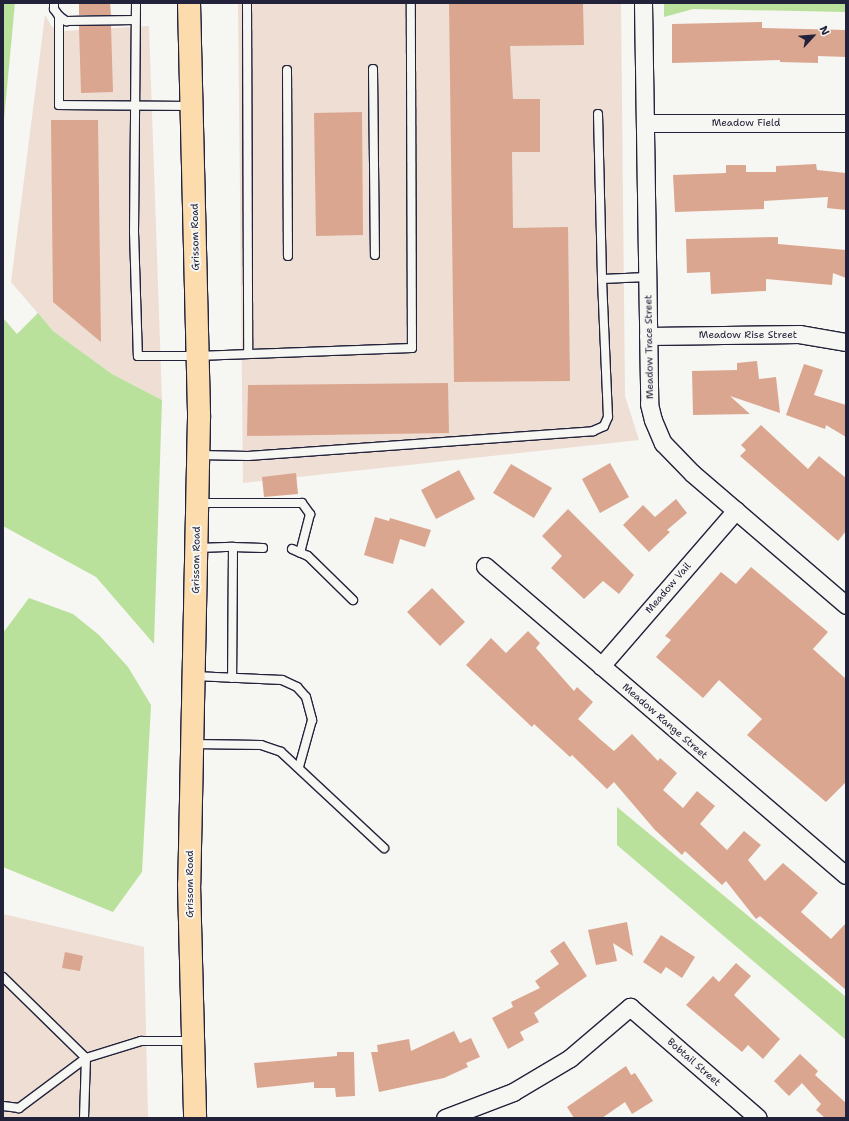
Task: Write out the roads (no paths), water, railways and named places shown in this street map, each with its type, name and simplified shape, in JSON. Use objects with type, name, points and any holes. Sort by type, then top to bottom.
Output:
[{"type":"main road","name":"Grissom Road","points":[[189,3],[193,106],[198,455],[189,884],[195,1118]]},
{"type":"street","name":"Meadow Trace Street","points":[[643,3],[648,336],[650,404],[652,420],[663,443],[736,510],[846,605]]},
{"type":"street","name":"Meadow Field","points":[[645,123],[846,123]]},
{"type":"street","name":"Meadow Rise Street","points":[[648,336],[799,334],[846,342]]},
{"type":"street","name":"Meadow Vail","points":[[601,666],[736,510]]},
{"type":"street","name":"Meadow Range Street","points":[[485,566],[846,875]]},
{"type":"street","name":"Bobtail Street","points":[[445,1118],[513,1092],[570,1058],[630,1007],[758,1118]]},
{"type":"lane","points":[[54,3],[54,9],[58,16],[66,21],[135,20]]},
{"type":"lane","points":[[136,3],[134,105],[138,356],[197,356],[248,352],[412,348],[412,3]]},
{"type":"lane","points":[[247,3],[248,352]]},
{"type":"lane","points":[[58,16],[58,105],[193,106]]},
{"type":"lane","points":[[373,69],[375,255]]},
{"type":"lane","points":[[287,70],[288,256]]},
{"type":"lane","points":[[198,455],[248,456],[593,431],[604,426],[608,417],[602,279],[598,114]]},
{"type":"lane","points":[[602,279],[647,277]]},
{"type":"lane","points":[[198,503],[302,503],[310,514],[300,553]]},
{"type":"lane","points":[[232,678],[233,547]]},
{"type":"lane","points":[[196,548],[263,548]]},
{"type":"lane","points":[[292,549],[308,556],[353,600]]},
{"type":"lane","points":[[193,676],[282,680],[297,687],[306,697],[312,728],[299,767]]},
{"type":"lane","points":[[192,744],[261,745],[280,752],[299,767],[384,848]]},
{"type":"lane","points":[[3,978],[86,1058],[84,1118]]},
{"type":"lane","points":[[3,1106],[19,1108],[86,1058],[141,1040],[193,1041]]}]
